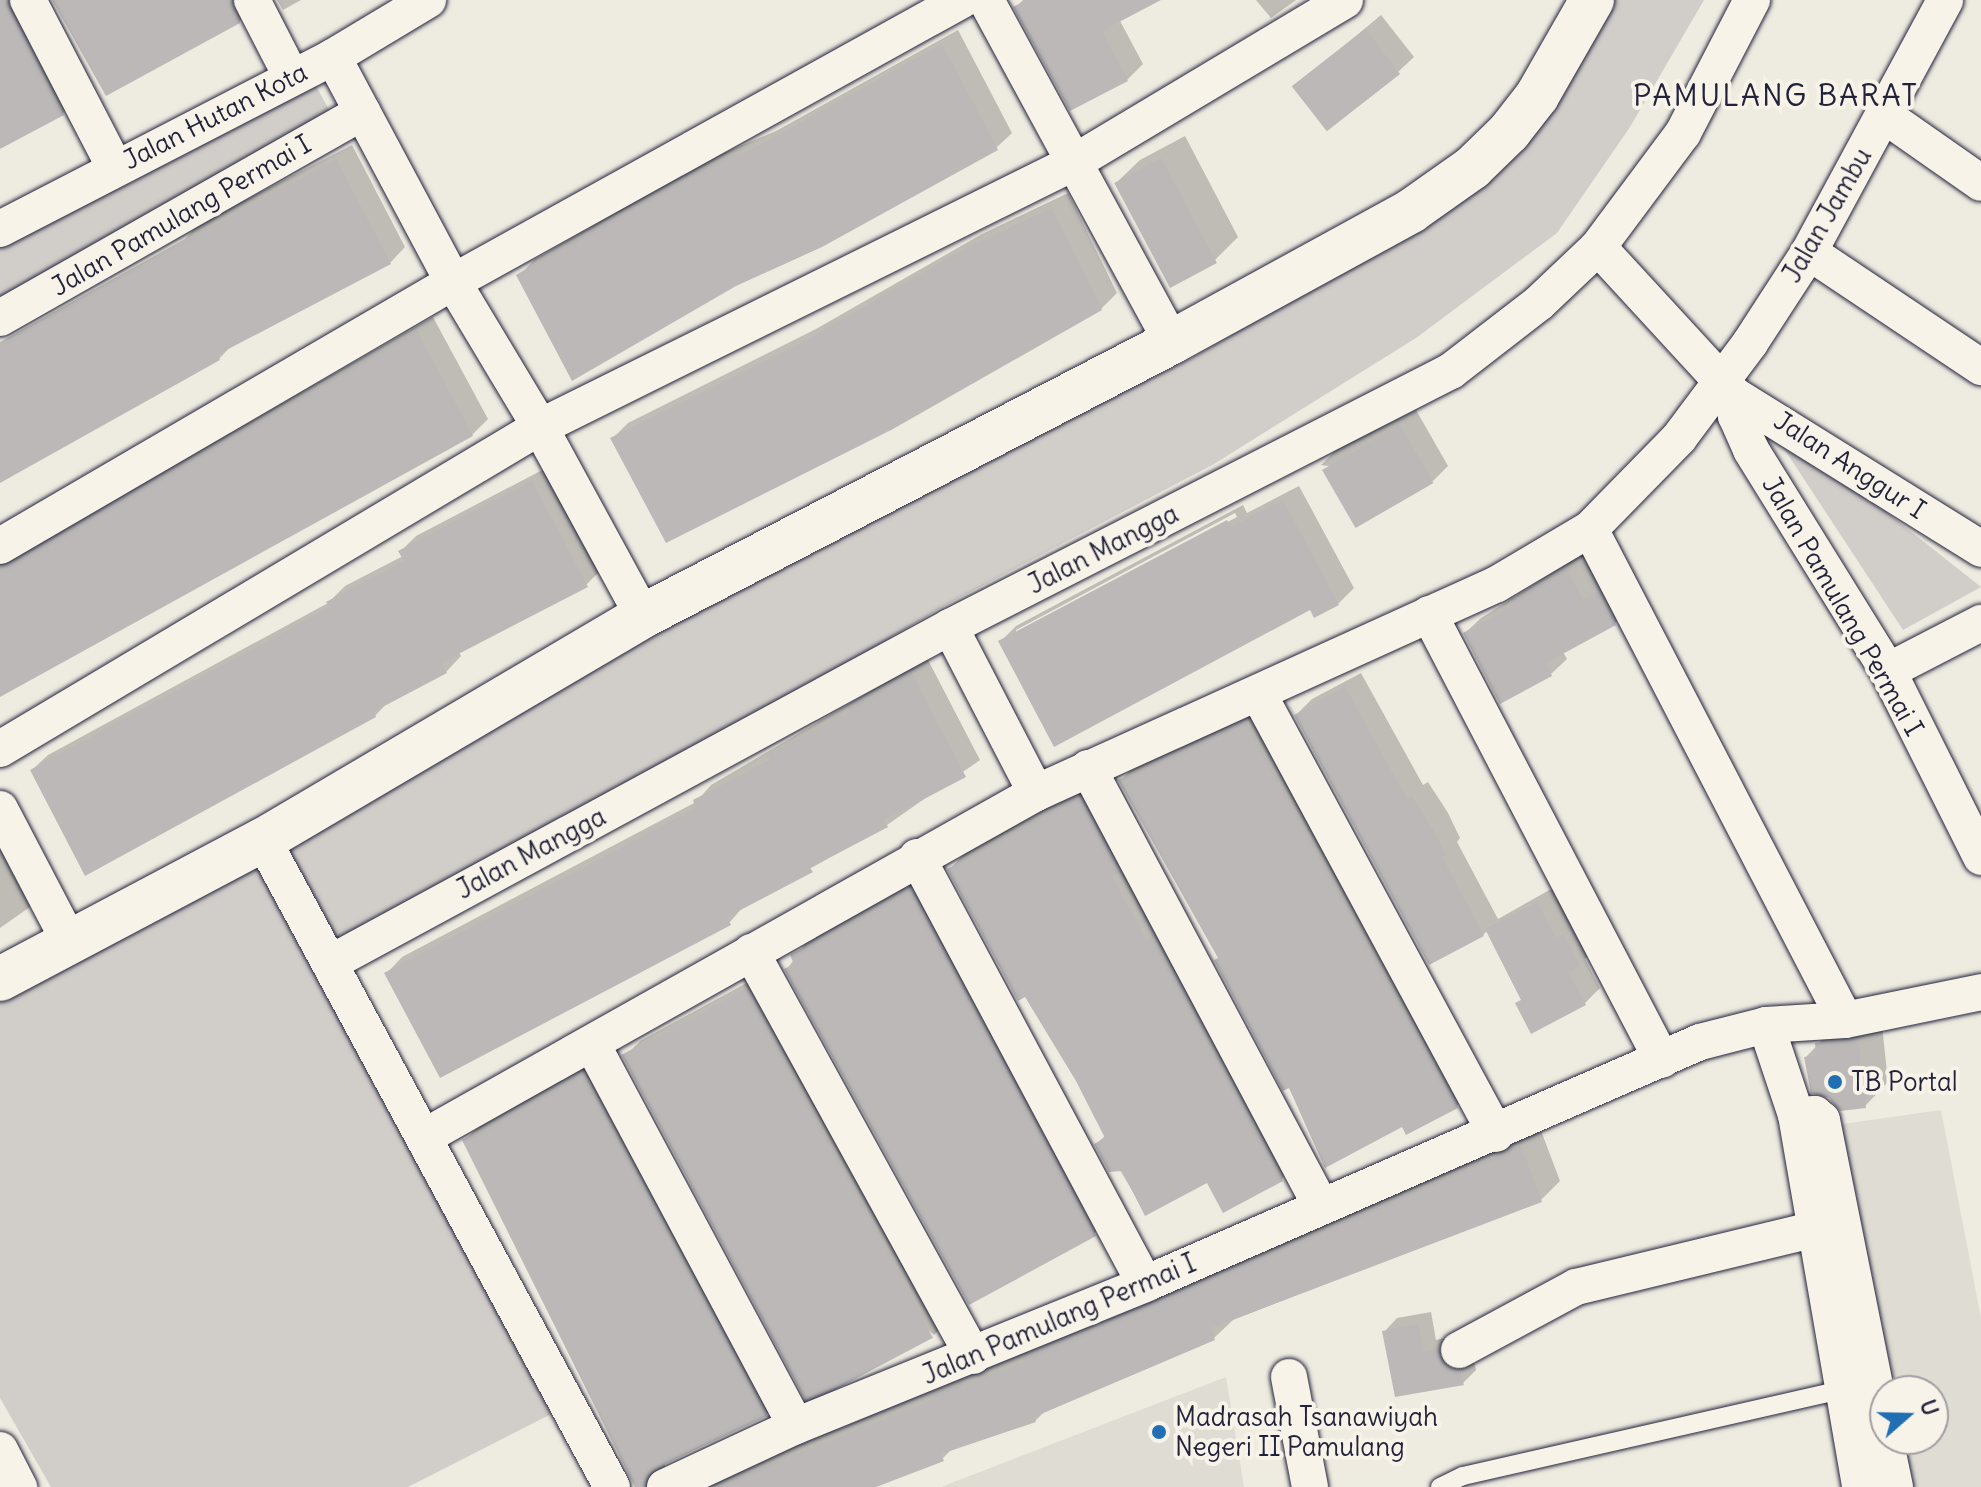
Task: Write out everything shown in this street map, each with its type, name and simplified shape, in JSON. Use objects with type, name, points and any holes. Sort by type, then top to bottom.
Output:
[{"type":"street","points":[[28,0],[114,166]]},
{"type":"street","points":[[252,0],[291,76]]},
{"type":"street","name":"Jalan Hutan Kota","points":[[0,229],[114,166],[333,57],[428,0]]},
{"type":"street","points":[[0,546],[453,282],[962,0]]},
{"type":"street","points":[[986,0],[1172,342]]},
{"type":"street","points":[[0,749],[540,427],[1073,163],[1345,0]]},
{"type":"street","points":[[0,979],[263,840],[643,616],[1172,342],[1411,211],[1472,168],[1537,96],[1592,0]]},
{"type":"street","name":"Jalan Mangga","points":[[332,962],[950,627],[1451,371],[1539,303],[1598,247],[1683,133],[1752,0]]},
{"type":"street","name":"Jalan Jambu","points":[[424,1137],[917,857],[1036,793],[1429,614],[1546,558],[1590,529],[1727,388],[1809,252],[1945,0]]},
{"type":"street","points":[[333,57],[453,282],[540,427],[643,616]]},
{"type":"street","name":"Jalan Pamulang Permai I","points":[[0,318],[363,112]]},
{"type":"street","points":[[1884,115],[1981,183]]},
{"type":"street","points":[[1598,247],[1727,388]]},
{"type":"street","points":[[1809,252],[1981,367]]},
{"type":"street","name":"Jalan Pamulang Permai I","points":[[1727,388],[1751,450],[1888,671],[1981,857]]},
{"type":"street","name":"Jalan Anggur I","points":[[1727,388],[1981,549]]},
{"type":"street","points":[[1590,529],[1845,1020]]},
{"type":"street","points":[[1429,614],[1662,1060]]},
{"type":"street","points":[[1888,671],[1981,623]]},
{"type":"street","points":[[950,627],[1036,793]]},
{"type":"street","points":[[1258,693],[1496,1134]]},
{"type":"street","points":[[1088,768],[1321,1207]]},
{"type":"street","points":[[0,809],[70,943]]},
{"type":"street","points":[[263,840],[332,962],[612,1487]]},
{"type":"street","points":[[917,857],[1145,1284]]},
{"type":"street","points":[[751,952],[973,1356]]},
{"type":"street","name":"Jalan Pamulang Permai I","points":[[665,1487],[796,1426],[1145,1284],[1730,1032],[1766,1025],[1845,1020],[1981,992]]},
{"type":"street","points":[[1766,1025],[1796,1115],[1860,1487]]},
{"type":"street","points":[[592,1044],[796,1426]]},
{"type":"street","points":[[1796,1115],[1815,1114],[1822,1120],[1873,1375]]},
{"type":"street","points":[[1459,1350],[1538,1305],[1597,1280],[1815,1229]]},
{"type":"street","points":[[1289,1377],[1310,1487]]},
{"type":"street","points":[[0,1450],[19,1487]]},
{"type":"street","points":[[1888,1455],[1895,1487]]},
{"type":"lane","points":[[1440,1487],[1463,1476],[1843,1390]]},
{"type":"shaded area","points":[[1581,0],[1704,0],[1630,127],[1557,233],[1416,338],[1214,464],[942,607],[331,972],[565,1407],[408,1487],[51,1487],[0,1398],[0,994],[642,635],[1192,358],[1388,242],[1508,138]]},
{"type":"shaded area","points":[[300,56],[335,121],[0,310],[0,218]]},
{"type":"shaded area","points":[[1760,412],[1981,587],[1903,630]]},
{"type":"shaded area","points":[[1941,1110],[1981,1318],[1981,1487],[1885,1487],[1879,1455],[1949,1455],[1949,1375],[1869,1375],[1869,1396],[1822,1127]]},
{"type":"shaded area","name":"Madrasah Tsanawiyah Negeri II Pamulang","points":[[1226,1377],[1244,1487],[941,1487]]},
{"type":"building","points":[[0,0],[7,0],[64,115],[0,149]]},
{"type":"building","points":[[52,0],[231,0],[240,23],[106,96]]},
{"type":"building","points":[[1026,0],[1161,0],[1102,31],[1128,81],[1070,111],[1013,7]]},
{"type":"building","points":[[1365,29],[1400,74],[1327,131],[1292,86]]},
{"type":"building","points":[[942,44],[998,150],[822,247],[736,286],[572,381],[516,275],[687,176],[758,146]]},
{"type":"building","points":[[1161,158],[1217,263],[1170,288],[1114,183]]},
{"type":"building","points":[[336,159],[391,264],[217,355],[220,360],[0,483],[0,343]]},
{"type":"building","points":[[1052,208],[1102,310],[893,429],[666,543],[610,438],[798,345],[964,249]]},
{"type":"building","points":[[417,331],[473,436],[0,697],[0,567]]},
{"type":"building","points":[[1400,425],[1434,483],[1356,528],[1322,470]]},
{"type":"building","points":[[532,481],[588,587],[441,663],[447,673],[373,712],[376,717],[85,876],[30,770],[330,607],[326,602],[404,561],[398,551]]},
{"type":"building","points":[[1283,500],[1339,605],[1314,618],[1310,610],[1054,747],[998,641],[1227,520],[1231,527]]},
{"type":"building","points":[[1566,568],[1583,600],[1599,591],[1616,625],[1546,663],[1552,676],[1500,704],[1463,633],[1514,605],[1511,600]]},
{"type":"building","points":[[911,672],[966,777],[884,820],[888,827],[810,868],[813,872],[727,917],[731,925],[440,1078],[384,973],[696,808],[693,800],[770,760],[768,755],[850,712],[847,707]]},
{"type":"building","points":[[1345,687],[1407,799],[1412,797],[1432,828],[1446,855],[1442,857],[1484,936],[1429,965],[1294,715]]},
{"type":"building","points":[[1245,721],[1458,1108],[1406,1135],[1402,1127],[1325,1168],[1289,1088],[1283,1091],[1214,960],[1218,958],[1118,780]]},
{"type":"building","points":[[1074,799],[1081,799],[1120,872],[1112,876],[1146,940],[1151,938],[1177,980],[1283,1181],[1223,1213],[1207,1183],[1145,1216],[1122,1171],[1109,1172],[1094,1144],[1105,1138],[1076,1081],[1025,997],[1018,1001],[947,869]]},
{"type":"building","points":[[910,888],[1096,1236],[969,1305],[784,969],[794,964],[790,955]]},
{"type":"building","points":[[1537,902],[1556,938],[1563,934],[1580,966],[1568,972],[1586,1005],[1531,1034],[1515,1003],[1521,1000],[1485,929]]},
{"type":"building","points":[[747,988],[933,1338],[808,1404],[622,1055]]},
{"type":"building","name":"TB Portal","points":[[1858,1039],[1866,1108],[1840,1111],[1829,1098],[1811,1093],[1804,1057],[1816,1056],[1815,1043]]},
{"type":"building","points":[[583,1073],[767,1416],[656,1468],[644,1487],[635,1487],[462,1140]]},
{"type":"building","points":[[1521,1146],[1542,1202],[1211,1328],[1215,1340],[1034,1417],[1036,1422],[941,1454],[944,1461],[876,1487],[715,1487],[934,1399],[932,1393],[962,1381],[964,1385],[1025,1362],[1022,1357]]},
{"type":"building","points":[[1418,1324],[1424,1352],[1438,1348],[1447,1367],[1460,1371],[1464,1385],[1395,1397],[1382,1331]]},
{"type":"place","name":"TB Portal","points":[[1835,1082]]},
{"type":"place","name":"Madrasah Tsanawiyah Negeri II Pamulang","points":[[1159,1432]]},
{"type":"district","name":"PAMULANG BARAT","points":[[1776,95]]}]
